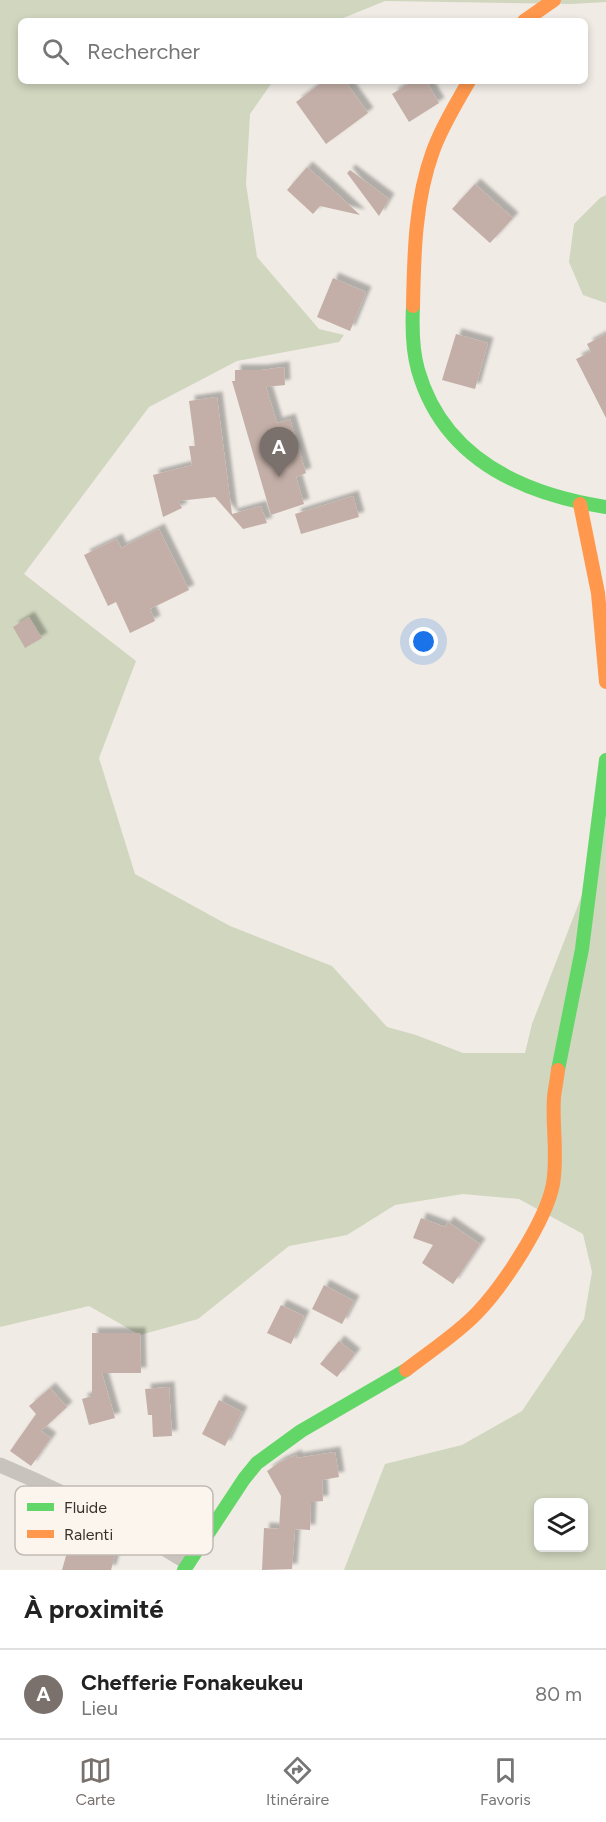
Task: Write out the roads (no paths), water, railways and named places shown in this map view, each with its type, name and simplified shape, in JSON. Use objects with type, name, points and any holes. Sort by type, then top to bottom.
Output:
[{"type":"street","points":[[528,18],[554,0]]},
{"type":"street","points":[[467,84],[450,114],[431,156],[423,185],[414,246],[412,311],[415,352],[420,379],[443,422],[463,445],[491,469],[518,485],[552,498],[606,507]]},
{"type":"street","points":[[580,504],[596,574],[606,682]]},
{"type":"street","points":[[213,1527],[257,1463],[301,1431],[400,1375],[476,1315],[492,1298],[530,1238],[553,1185],[554,1098],[559,1061],[582,949],[606,760]]},
{"type":"street","points":[[0,1465],[47,1486]]},
{"type":"street","points":[[170,1555],[186,1566]]},
{"type":"place","name":"Chefferie Fonakeukeu","points":[[279,477]]}]
